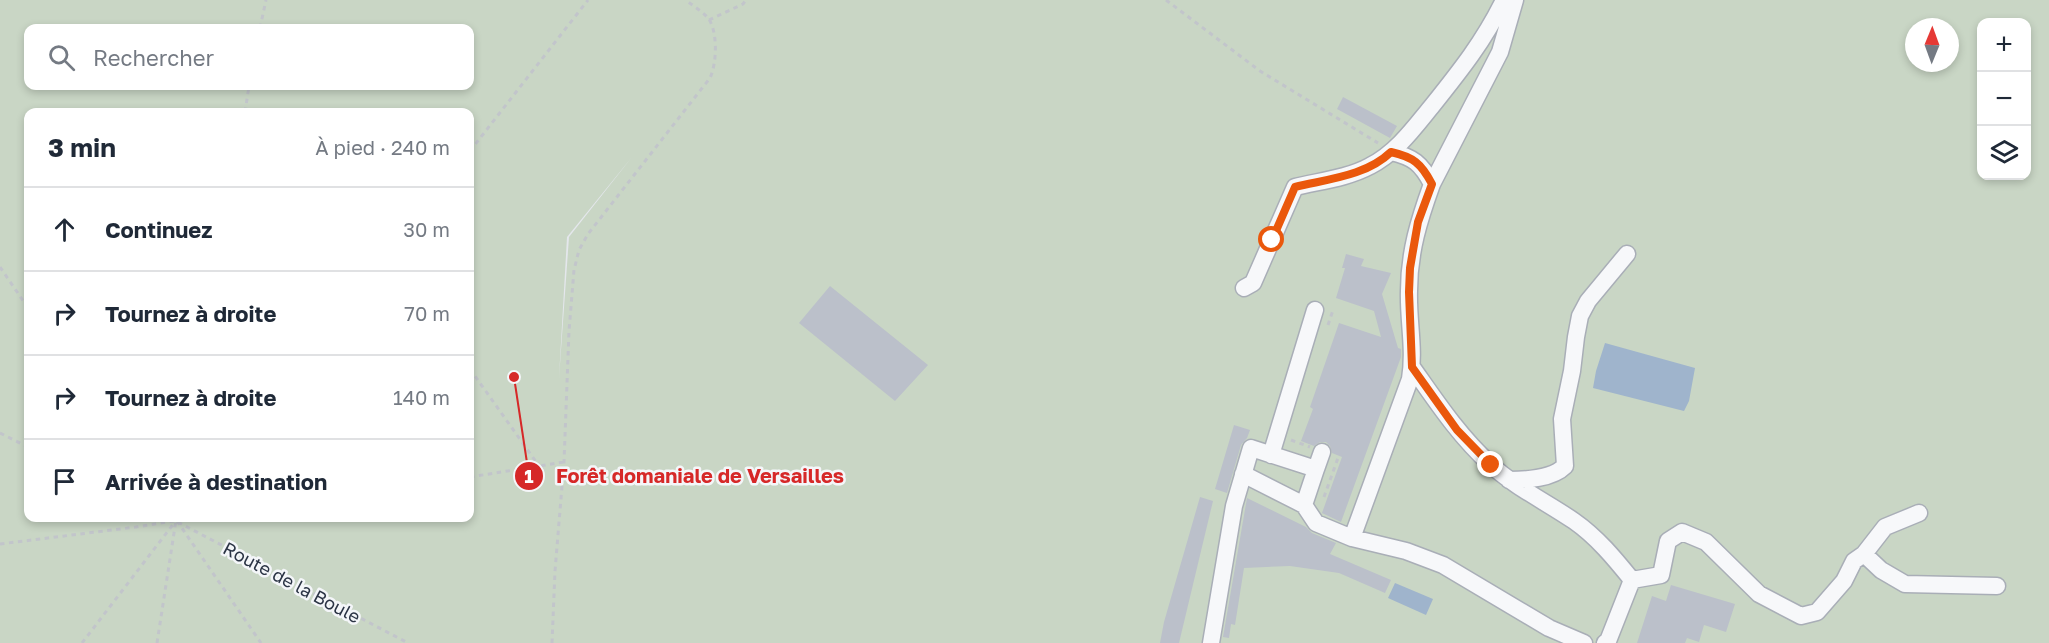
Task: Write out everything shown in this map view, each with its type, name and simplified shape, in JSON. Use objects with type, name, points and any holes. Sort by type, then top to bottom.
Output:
[{"type":"lane","points":[[1244,288],[1253,283],[1295,187],[1352,174],[1370,166],[1391,152],[1412,130],[1480,44],[1504,0]]},
{"type":"lane","points":[[1352,538],[1407,391],[1412,367],[1410,268],[1418,222],[1432,184],[1500,52],[1515,0]]},
{"type":"lane","points":[[1391,152],[1409,156],[1417,162],[1432,184]]},
{"type":"lane","points":[[1509,480],[1546,476],[1561,470],[1564,466],[1562,419],[1580,316],[1588,301],[1627,254]]},
{"type":"lane","points":[[1271,455],[1315,310]]},
{"type":"lane","points":[[1412,367],[1457,430],[1485,459],[1509,480],[1575,522],[1606,549],[1632,580]]},
{"type":"lane","points":[[1211,643],[1233,506],[1251,448],[1316,469]]},
{"type":"lane","points":[[1304,505],[1322,452]]},
{"type":"lane","points":[[1243,474],[1304,505],[1316,523],[1352,538],[1406,550],[1443,565],[1550,628],[1584,643]]},
{"type":"lane","points":[[1632,580],[1661,575],[1668,541],[1682,532],[1706,542],[1759,594],[1801,616],[1817,612],[1844,581],[1854,561],[1864,554],[1885,527],[1918,513]]},
{"type":"lane","points":[[1864,554],[1881,570],[1905,584],[1997,586]]},
{"type":"lane","points":[[1605,643],[1608,641],[1632,580]]},
{"type":"path","points":[[261,24],[266,0]]},
{"type":"path","points":[[474,146],[588,0]]},
{"type":"path","points":[[552,643],[574,270],[579,250],[588,234],[710,78],[715,68],[717,54],[709,20],[686,0]]},
{"type":"path","points":[[709,20],[743,4],[746,0]]},
{"type":"path","points":[[1166,0],[1260,72],[1391,152]]},
{"type":"path","points":[[245,108],[248,90]]},
{"type":"path","points":[[0,267],[24,302]]},
{"type":"path","points":[[1326,332],[1333,310]]},
{"type":"path","points":[[474,375],[538,466]]},
{"type":"path","points":[[0,433],[24,445]]},
{"type":"path","points":[[1291,440],[1338,458],[1316,523]]},
{"type":"path","points":[[474,476],[564,462]]},
{"type":"path","points":[[0,544],[136,527],[158,522]]},
{"type":"path","points":[[82,643],[144,563],[172,522]]},
{"type":"path","points":[[157,643],[174,522]]},
{"type":"path","points":[[178,522],[261,643]]},
{"type":"path","name":"Route de la Boule","points":[[182,522],[408,643]]},
{"type":"green space","points":[[0,0],[2049,0],[2049,643],[0,643]],"holes":[[[632,157],[569,237],[559,378],[567,237]]]},
{"type":"water","points":[[1605,343],[1695,368],[1689,401],[1684,411],[1593,388]]},
{"type":"water","points":[[1395,583],[1433,599],[1426,615],[1388,598]]},
{"type":"building","points":[[1343,97],[1397,126],[1390,138],[1337,109]]},
{"type":"building","points":[[1346,254],[1364,259],[1361,266],[1391,273],[1382,294],[1398,348],[1401,349],[1401,357],[1341,522],[1322,513],[1342,457],[1332,453],[1326,442],[1320,442],[1314,446],[1301,441],[1313,409],[1310,407],[1339,323],[1381,337],[1374,311],[1336,298],[1345,268],[1342,268]]},
{"type":"building","points":[[830,286],[928,365],[895,401],[799,323]]},
{"type":"building","points":[[1234,425],[1250,430],[1241,445],[1227,493],[1215,489]]},
{"type":"building","points":[[1200,497],[1213,501],[1179,643],[1160,643],[1164,622]]},
{"type":"building","points":[[1247,498],[1306,527],[1312,533],[1336,543],[1330,554],[1391,580],[1385,593],[1339,573],[1290,566],[1244,568],[1235,625],[1231,624],[1229,638],[1223,637]]},
{"type":"building","points":[[1671,585],[1735,604],[1726,632],[1704,625],[1699,642],[1687,638],[1685,643],[1637,643],[1652,596],[1666,601]]},
{"type":"place","name":"Forêt domaniale de Versailles","points":[[514,377]]},
{"type":"route","points":[[1272,240],[1295,187],[1352,174],[1370,166],[1391,152],[1409,156],[1417,162],[1432,184],[1418,222],[1410,268],[1412,367],[1457,430],[1491,465]]}]
